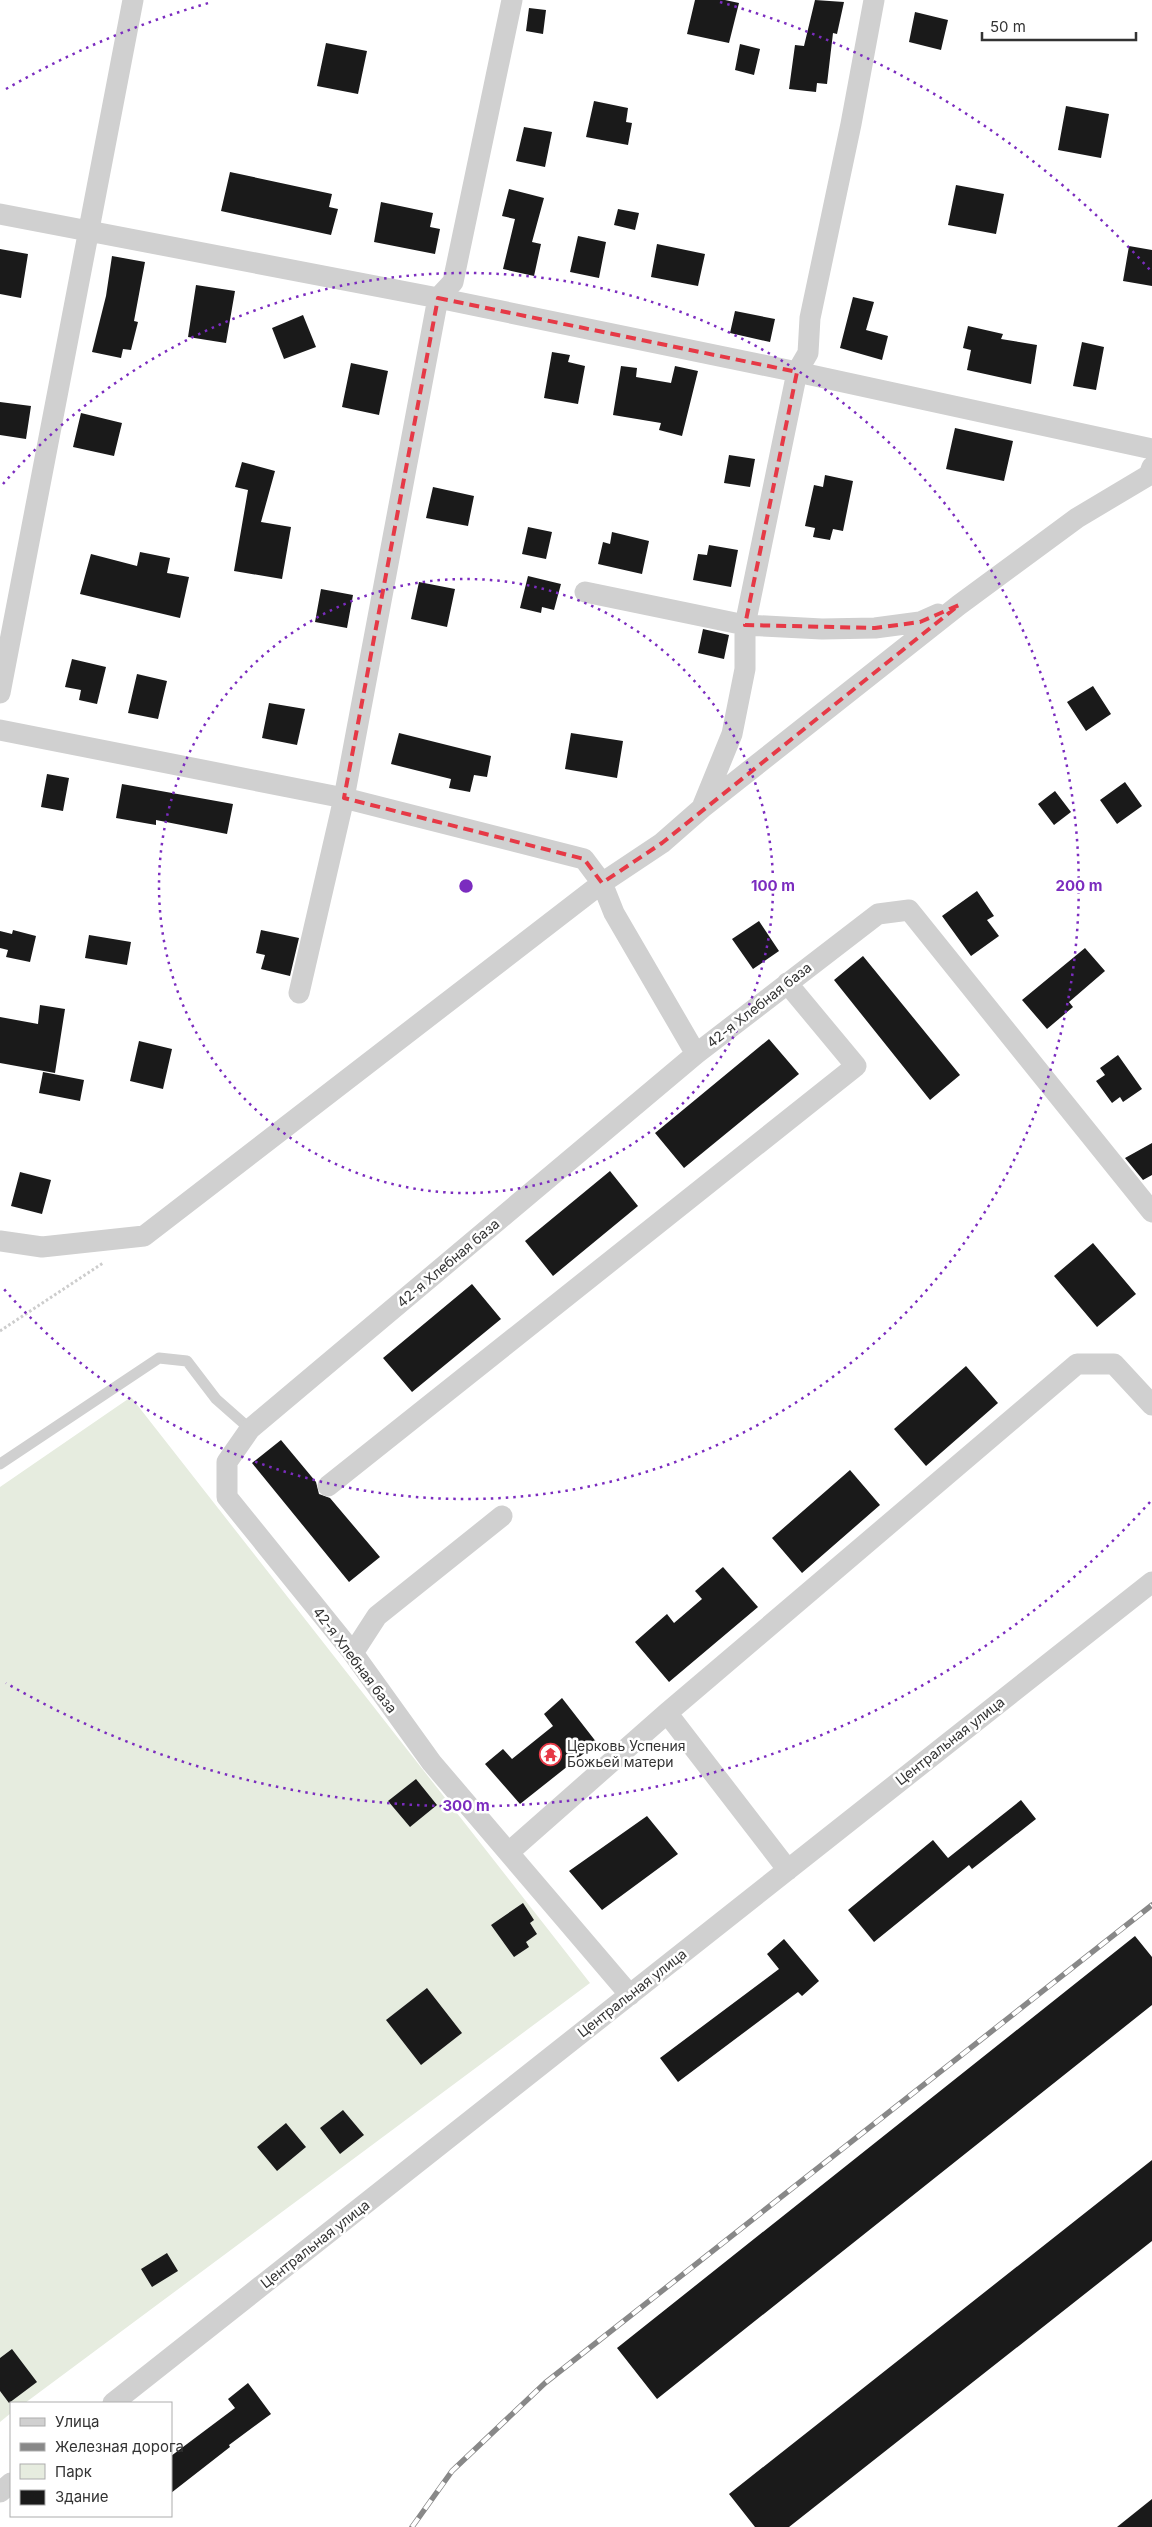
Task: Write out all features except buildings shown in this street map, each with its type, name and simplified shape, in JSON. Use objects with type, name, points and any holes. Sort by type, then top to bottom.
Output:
[{"type":"street","points":[[0,693],[133,0]]},
{"type":"street","points":[[299,993],[344,798],[438,298],[453,282],[512,0]]},
{"type":"street","points":[[702,808],[732,734],[745,669],[745,624],[797,372],[808,353],[810,318],[851,124],[874,0]]},
{"type":"street","points":[[0,214],[438,298],[797,372],[1152,449]]},
{"type":"street","points":[[0,1241],[42,1247],[144,1236],[602,883],[662,843],[702,808],[959,605],[1077,518],[1149,475],[1152,467]]},
{"type":"street","points":[[585,592],[745,624],[822,629],[874,628],[920,622],[959,605]]},
{"type":"street","points":[[0,730],[344,798],[584,860],[602,883],[614,912],[696,1054]]},
{"type":"street","name":"42-я Хлебная база","points":[[630,1995],[432,1763],[352,1653],[227,1496],[227,1462],[250,1429],[696,1054],[878,914],[908,910],[1150,1208]]},
{"type":"street","points":[[328,1486],[856,1066],[787,983]]},
{"type":"street","points":[[509,1852],[667,1713],[1077,1364],[1114,1364],[1152,1405]]},
{"type":"street","points":[[352,1653],[377,1616],[502,1516]]},
{"type":"street","name":"Центральная улица","points":[[113,2402],[1152,1582]]},
{"type":"street","points":[[667,1713],[788,1870]]},
{"type":"street","points":[[0,2492],[10,2484]]},
{"type":"lane","points":[[0,1464],[159,1358],[187,1362],[216,1399],[250,1429]]},
{"type":"path","points":[[0,1331],[107,1260]]},
{"type":"highlighted area","points":[[438,298],[797,372],[745,625],[875,628],[920,622],[959,605],[662,843],[602,883],[584,859],[344,798]]},
{"type":"green space","points":[[131,1397],[590,1983],[26,2402],[10,2402],[10,2414],[0,2422],[0,1487]]},
{"type":"railway","points":[[412,2527],[452,2471],[545,2383],[1152,1905]]},
{"type":"place","name":"Церковь Успения Божьей матери","points":[[551,1754]]}]
